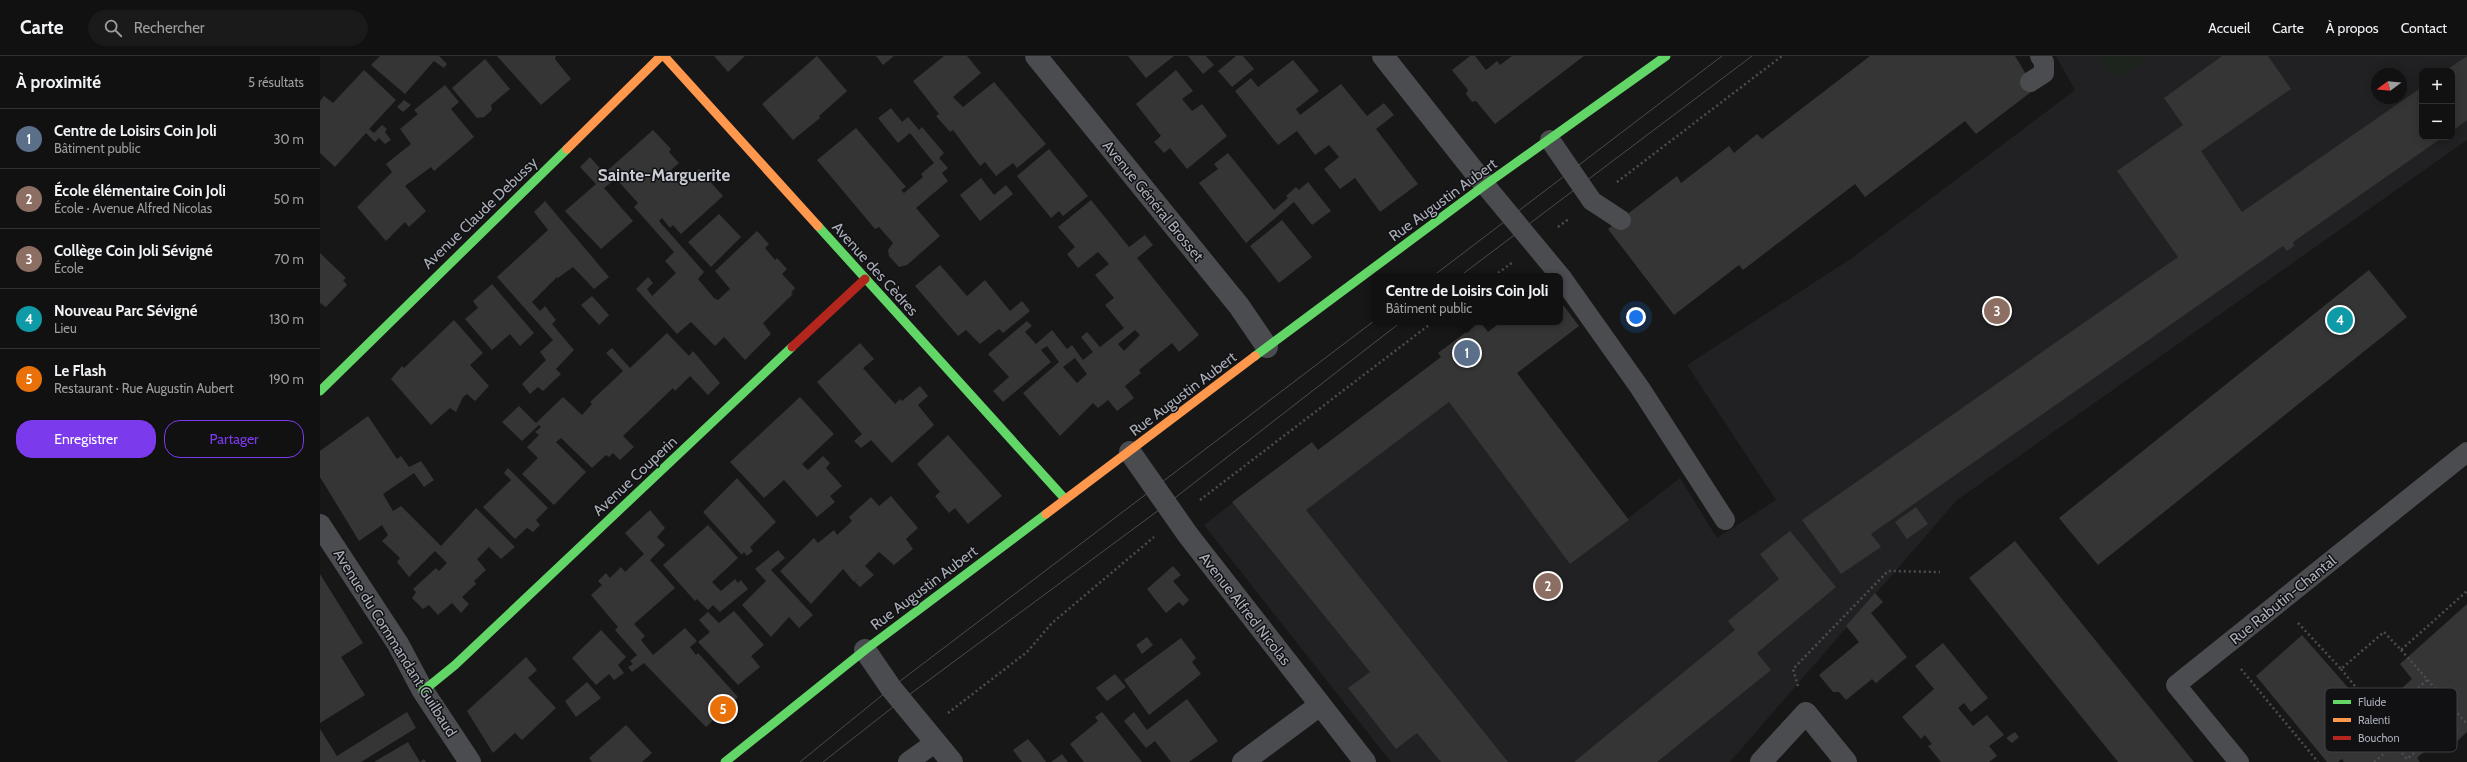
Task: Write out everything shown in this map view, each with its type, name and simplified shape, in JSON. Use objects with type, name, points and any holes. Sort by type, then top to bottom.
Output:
[{"type":"street","name":"Avenue Claude Debussy","points":[[320,390],[661,56]]},
{"type":"street","name":"Avenue des Cèdres","points":[[664,56],[1065,499]]},
{"type":"street","name":"Avenue Général Brosset","points":[[1036,56],[1239,306],[1267,347]]},
{"type":"street","points":[[1383,56],[1485,185]]},
{"type":"street","name":"Rue Augustin Aubert","points":[[725,762],[865,650],[1065,499],[1130,452],[1267,347],[1485,185],[1666,56]]},
{"type":"street","name":"Avenue Couperin","points":[[423,691],[461,660],[865,279]]},
{"type":"street","name":"Avenue Alfred Nicolas","points":[[1130,452],[1188,535],[1365,762]]},
{"type":"street","name":"Avenue du Commandant Guilbaud","points":[[320,525],[398,644],[423,691],[470,762]]},
{"type":"street","points":[[865,650],[891,688],[952,762]]},
{"type":"street","points":[[1243,762],[1320,705]]},
{"type":"street","points":[[1761,762],[1806,713],[1846,762]]},
{"type":"lane","points":[[2030,82],[2044,73],[2044,62],[2040,56]]},
{"type":"lane","points":[[1550,140],[1592,201],[1621,220]]},
{"type":"lane","points":[[1485,185],[1558,273]]},
{"type":"lane","points":[[1563,279],[1640,388],[1725,520]]},
{"type":"lane","name":"Rue Rabutin-Chantal","points":[[2239,762],[2176,686],[2467,452]]},
{"type":"lane","points":[[908,762],[936,742]]},
{"type":"path","points":[[1498,273],[1782,56]]},
{"type":"path","points":[[1806,713],[1794,669],[1888,571],[1940,572]]},
{"type":"path","points":[[2401,650],[2467,591]]},
{"type":"path","points":[[2299,623],[2356,688]]},
{"type":"path","points":[[2340,669],[2384,632],[2434,688]]},
{"type":"path","points":[[2241,669],[2318,762]]},
{"type":"path","points":[[2418,688],[2427,680]]},
{"type":"path","points":[[2458,715],[2467,724]]},
{"type":"path","points":[[2374,762],[2386,752]]},
{"type":"path","points":[[2401,752],[2407,759],[2415,752]]},
{"type":"shaded area","points":[[2056,56],[2467,56],[2467,140],[1957,500],[1730,762],[1391,762],[1204,525],[1312,442],[1318,450],[1425,370],[1570,563],[1680,478],[1717,538],[1776,500],[1687,365],[1852,258],[2075,90]]},
{"type":"shaded area","points":[[2100,56],[2149,56],[2117,80]]},
{"type":"building","points":[[380,56],[439,56],[447,64],[444,68],[434,61],[405,94],[371,65]]},
{"type":"building","points":[[497,56],[556,56],[555,59],[571,79],[541,105]]},
{"type":"building","points":[[714,56],[745,56],[728,72]]},
{"type":"building","points":[[817,56],[847,91],[819,116],[820,118],[793,140],[762,104]]},
{"type":"building","points":[[876,56],[894,56],[883,65]]},
{"type":"building","points":[[944,56],[967,56],[981,73],[953,97],[963,107],[994,82],[1046,144],[1017,168],[1013,163],[996,176],[985,162],[980,166],[953,130],[950,132],[936,116],[939,114],[913,81]]},
{"type":"building","points":[[1128,56],[1174,56],[1146,78]]},
{"type":"building","points":[[1188,56],[1206,56],[1214,65],[1203,74]]},
{"type":"building","points":[[1236,56],[1243,56],[1254,69],[1232,87],[1218,71]]},
{"type":"building","points":[[1470,56],[1475,56],[1486,70],[1497,61],[1500,65],[1512,56],[1584,56],[1495,124],[1476,101],[1472,102],[1466,94],[1468,90],[1452,70]]},
{"type":"building","points":[[1870,56],[2015,56],[2035,89],[1976,134],[1965,121],[1865,197],[1855,184],[1743,270],[1739,265],[1674,315],[1608,229],[1677,176],[1681,183],[1729,146],[1734,153],[1757,134],[1762,139]]},
{"type":"building","points":[[2222,56],[2268,56],[2291,89],[2201,151],[2242,212],[2398,104],[2407,104],[2407,97],[2419,89],[2419,140],[2439,140],[2293,242],[2294,246],[2287,251],[2283,246],[1871,534],[1881,547],[1841,574],[1802,520],[2178,257],[2117,171],[2183,125],[2164,98]]},
{"type":"building","points":[[2467,56],[2467,120],[2455,129],[2455,68],[2449,68]]},
{"type":"building","points":[[485,59],[510,89],[491,105],[492,110],[484,117],[477,118],[452,88]]},
{"type":"building","points":[[1293,60],[1319,91],[1296,109],[1300,115],[1341,84],[1367,116],[1384,103],[1394,115],[1376,129],[1418,184],[1380,212],[1355,178],[1340,189],[1324,169],[1339,157],[1329,145],[1315,155],[1297,131],[1278,145],[1235,91],[1251,78],[1258,87]]},
{"type":"building","points":[[364,70],[396,100],[369,129],[374,133],[382,125],[387,129],[385,132],[391,140],[385,144],[379,138],[375,142],[366,133],[335,167],[320,153],[320,101],[324,96],[333,103]]},
{"type":"building","points":[[1176,70],[1193,91],[1182,99],[1192,111],[1202,104],[1227,136],[1187,169],[1170,148],[1164,153],[1154,142],[1161,136],[1136,104]]},
{"type":"building","points":[[445,85],[459,102],[451,109],[474,137],[434,171],[431,167],[405,186],[426,211],[409,227],[405,222],[386,241],[357,207],[392,172],[386,164],[411,144],[400,129],[418,114],[414,110]]},
{"type":"building","points":[[404,100],[411,105],[403,112],[397,107]]},
{"type":"building","points":[[891,108],[902,122],[908,117],[919,130],[922,127],[944,153],[939,158],[948,168],[942,173],[948,181],[916,208],[940,236],[907,265],[899,267],[889,256],[888,250],[893,243],[879,227],[875,229],[817,160],[856,128],[906,187],[901,190],[904,193],[923,177],[921,174],[934,163],[910,133],[898,143],[878,118]]},
{"type":"building","points":[[653,130],[671,149],[669,152],[679,163],[671,170],[684,184],[699,169],[723,196],[681,234],[673,225],[670,228],[662,218],[659,221],[704,272],[698,279],[714,298],[718,300],[730,289],[715,271],[757,231],[769,244],[765,248],[775,260],[777,258],[787,269],[782,274],[795,288],[791,293],[793,294],[763,323],[771,334],[745,360],[724,337],[715,346],[691,322],[677,334],[636,289],[648,277],[653,283],[647,289],[652,296],[676,273],[665,261],[674,252],[634,207],[638,203],[608,170]]},
{"type":"building","points":[[1049,149],[1088,196],[1063,216],[1059,211],[1051,218],[1017,176]]},
{"type":"building","points":[[1228,153],[1274,210],[1288,198],[1286,196],[1296,187],[1299,190],[1308,182],[1331,211],[1312,225],[1294,202],[1246,243],[1199,183],[1218,169],[1214,164]]},
{"type":"building","points":[[590,157],[612,182],[604,188],[633,221],[601,249],[565,211],[596,184],[580,167]]},
{"type":"building","points":[[981,178],[994,195],[1006,185],[1013,194],[980,221],[960,195]]},
{"type":"building","points":[[1091,200],[1129,247],[1145,235],[1153,245],[1137,258],[1199,335],[1179,352],[1172,343],[1139,370],[1141,373],[1125,386],[1134,398],[1117,411],[1108,400],[1098,408],[1093,403],[1060,436],[1023,393],[1059,362],[1047,346],[1041,350],[1051,362],[1003,402],[993,391],[1009,377],[988,354],[1027,321],[1032,326],[1025,332],[1036,344],[1052,330],[1067,349],[1072,345],[1083,360],[1093,352],[1081,337],[1087,332],[1100,347],[1124,328],[1105,305],[1114,298],[1095,275],[1109,264],[1098,252],[1078,268],[1067,254],[1075,247],[1058,227]],"holes":[[[1135,330],[1140,335],[1124,351],[1118,344]],[[1075,358],[1087,374],[1077,383],[1063,367]]]},
{"type":"building","points":[[545,201],[609,277],[594,289],[573,267],[558,278],[557,277],[532,302],[540,311],[545,306],[556,320],[552,324],[574,350],[556,369],[561,374],[543,391],[538,387],[530,394],[522,384],[546,360],[540,352],[553,340],[497,277],[548,230],[534,212]]},
{"type":"building","points":[[719,214],[741,237],[711,267],[688,242]]},
{"type":"building","points":[[1282,220],[1312,257],[1279,283],[1250,246]]},
{"type":"building","points":[[320,253],[346,278],[343,280],[347,285],[326,307],[320,303]]},
{"type":"building","points":[[940,265],[967,296],[985,280],[1010,311],[1022,301],[1030,311],[1003,333],[999,329],[980,344],[966,330],[958,336],[915,286]]},
{"type":"building","points":[[2369,270],[2407,317],[2098,565],[2059,518]]},
{"type":"building","points":[[492,284],[534,333],[520,346],[510,334],[492,350],[465,319],[478,308],[473,301]]},
{"type":"building","points":[[592,296],[609,315],[599,325],[581,305]]},
{"type":"building","points":[[1563,305],[1579,326],[1517,373],[1629,520],[1570,564],[1449,402],[1306,510],[1508,762],[1441,762],[1417,733],[1396,749],[1348,688],[1370,672],[1232,502],[1312,442],[1318,450],[1441,357],[1438,353],[1476,325],[1482,325],[1488,332],[1497,325],[1563,325]]},
{"type":"building","points":[[454,320],[483,353],[470,365],[489,386],[475,401],[467,394],[463,397],[456,412],[450,408],[431,425],[391,379],[402,366],[404,368]]},
{"type":"building","points":[[667,333],[689,356],[693,351],[720,383],[708,395],[690,376],[675,391],[673,388],[623,436],[634,447],[620,460],[613,453],[609,457],[606,455],[592,468],[561,438],[556,442],[586,472],[554,505],[522,474],[538,458],[527,447],[539,435],[535,432],[541,427],[539,425],[522,441],[502,422],[519,406],[536,423],[563,397],[582,415],[592,404],[590,402],[623,371],[606,353],[612,348],[630,368]]},
{"type":"building","points":[[860,343],[874,359],[863,368],[895,404],[900,399],[902,401],[920,386],[928,396],[918,405],[934,425],[892,463],[871,440],[861,448],[854,441],[862,434],[817,382]]},
{"type":"building","points":[[800,397],[834,434],[802,464],[808,470],[823,456],[830,463],[826,468],[842,486],[830,496],[835,502],[817,517],[784,480],[764,498],[730,462]]},
{"type":"building","points":[[368,416],[397,459],[401,456],[409,467],[421,461],[434,480],[424,487],[414,473],[383,494],[393,511],[401,506],[441,546],[476,508],[515,547],[501,559],[489,547],[477,559],[486,570],[474,581],[476,584],[462,597],[469,604],[461,613],[452,603],[438,615],[429,605],[423,609],[412,598],[416,592],[413,589],[436,568],[439,571],[447,563],[435,551],[409,577],[397,562],[400,558],[382,541],[388,535],[382,525],[359,541],[320,477],[320,451]]},
{"type":"building","points":[[948,435],[1002,496],[968,524],[955,508],[949,513],[935,496],[940,492],[917,464]]},
{"type":"building","points":[[508,468],[548,508],[536,520],[540,525],[533,532],[527,528],[515,539],[483,507],[511,480],[504,473]]},
{"type":"building","points":[[737,478],[776,522],[750,547],[753,551],[747,556],[744,552],[742,555],[703,512]]},
{"type":"building","points":[[891,496],[918,528],[906,539],[913,549],[894,565],[879,552],[865,566],[874,575],[860,587],[855,582],[859,578],[854,582],[843,569],[811,604],[780,571],[814,538],[818,543],[834,530],[837,535],[852,521],[849,517],[871,497],[879,506]]},
{"type":"building","points":[[1916,507],[1928,524],[1907,539],[1895,522]]},
{"type":"building","points":[[650,510],[665,528],[657,537],[665,545],[650,560],[675,588],[634,624],[645,636],[641,640],[653,655],[685,628],[697,641],[690,647],[696,655],[698,653],[738,697],[706,727],[644,663],[632,672],[628,667],[633,664],[630,661],[637,655],[615,630],[618,627],[591,595],[602,585],[598,581],[606,573],[610,578],[621,567],[625,572],[644,554],[625,533]]},
{"type":"building","points":[[708,525],[738,558],[712,582],[721,591],[735,579],[738,583],[741,580],[748,589],[720,612],[713,605],[708,610],[697,599],[695,601],[663,565]]},
{"type":"building","points":[[1790,531],[1836,587],[1757,653],[1771,670],[1657,762],[1574,762],[1735,630],[1728,621],[1779,579],[1760,554]]},
{"type":"building","points":[[2015,541],[2194,762],[2118,762],[1969,578]]},
{"type":"building","points":[[778,550],[785,558],[771,570],[813,615],[799,628],[789,617],[771,637],[742,605],[766,581],[755,569]]},
{"type":"building","points":[[1173,566],[1181,575],[1173,581],[1189,600],[1183,606],[1179,602],[1166,613],[1147,589]]},
{"type":"building","points":[[320,574],[363,643],[341,657],[365,695],[320,723]]},
{"type":"building","points":[[1875,593],[1883,602],[1871,613],[1907,657],[1876,683],[1872,679],[1846,700],[1839,692],[1833,692],[1819,675],[1859,642],[1846,626]]},
{"type":"building","points":[[2467,604],[2467,732],[2457,741],[2457,688],[2402,688],[2412,679],[2400,664]]},
{"type":"building","points":[[734,611],[764,645],[751,656],[760,667],[738,685],[698,642],[710,632],[699,620],[708,612],[719,623]]},
{"type":"building","points":[[601,630],[626,657],[618,665],[624,673],[614,680],[609,674],[596,685],[572,658]]},
{"type":"building","points":[[2302,635],[2348,688],[2325,688],[2325,752],[2424,752],[2417,758],[2420,762],[2344,762],[2342,759],[2338,762],[2327,762],[2256,676]]},
{"type":"building","points":[[1147,637],[1153,645],[1142,654],[1136,645]]},
{"type":"building","points":[[1181,638],[1196,658],[1192,662],[1201,674],[1149,715],[1124,680]]},
{"type":"building","points":[[1943,643],[1988,698],[1971,712],[1964,703],[1958,708],[1973,726],[1987,715],[2004,735],[1989,746],[1997,756],[1989,762],[1941,762],[1928,746],[1932,744],[1925,735],[1921,739],[1902,717],[1934,689],[1915,666]]},
{"type":"building","points":[[526,657],[537,670],[528,678],[556,708],[522,740],[515,733],[493,753],[467,711]]},
{"type":"building","points":[[1115,674],[1126,687],[1107,701],[1096,688]]},
{"type":"building","points":[[587,682],[601,698],[576,717],[565,701]]},
{"type":"building","points":[[1187,699],[1218,741],[1189,762],[1171,762],[1155,741],[1146,748],[1124,721],[1134,712],[1147,730]]},
{"type":"building","points":[[407,712],[416,728],[361,762],[320,762],[320,729],[337,756]]},
{"type":"building","points":[[1102,712],[1142,762],[1084,762],[1070,744],[1098,721],[1095,717]]},
{"type":"building","points":[[626,725],[652,753],[642,762],[592,762],[589,758]]},
{"type":"building","points":[[2015,732],[2019,737],[2012,743],[2006,738]]},
{"type":"building","points":[[1028,739],[1046,762],[1022,762],[1013,750]]},
{"type":"building","points":[[408,742],[420,762],[374,762]]},
{"type":"building","points":[[1062,754],[1068,762],[1051,762]]},
{"type":"tram line","points":[[1437,273],[1722,56]]},
{"type":"tram line","points":[[1464,273],[1752,56]]},
{"type":"tram line","points":[[800,762],[891,688],[1371,323]]},
{"type":"tram line","points":[[823,762],[902,700],[1167,504],[1397,325]]},
{"type":"traffic: fast","points":[[1255,356],[1485,185],[1666,56]]},
{"type":"traffic: fast","points":[[320,391],[567,149]]},
{"type":"traffic: fast","points":[[818,226],[1065,499]]},
{"type":"traffic: fast","points":[[423,691],[455,665],[792,347]]},
{"type":"traffic: fast","points":[[725,762],[865,650],[1046,514]]},
{"type":"traffic: slow","points":[[567,149],[661,56]]},
{"type":"traffic: slow","points":[[664,56],[818,226]]},
{"type":"traffic: slow","points":[[1046,514],[1255,356]]},
{"type":"traffic: jam","points":[[792,347],[865,279]]},
{"type":"place","name":"Collège Coin Joli Sévigné","points":[[1997,311]]},
{"type":"place","name":"Nouveau Parc Sévigné","points":[[2340,320]]},
{"type":"place","name":"Centre de Loisirs Coin Joli","points":[[1467,353]]},
{"type":"place","name":"École élémentaire Coin Joli","points":[[1548,586]]},
{"type":"place","name":"Le Flash","points":[[723,709]]},
{"type":"district","name":"Sainte-Marguerite","points":[[664,175]]}]
